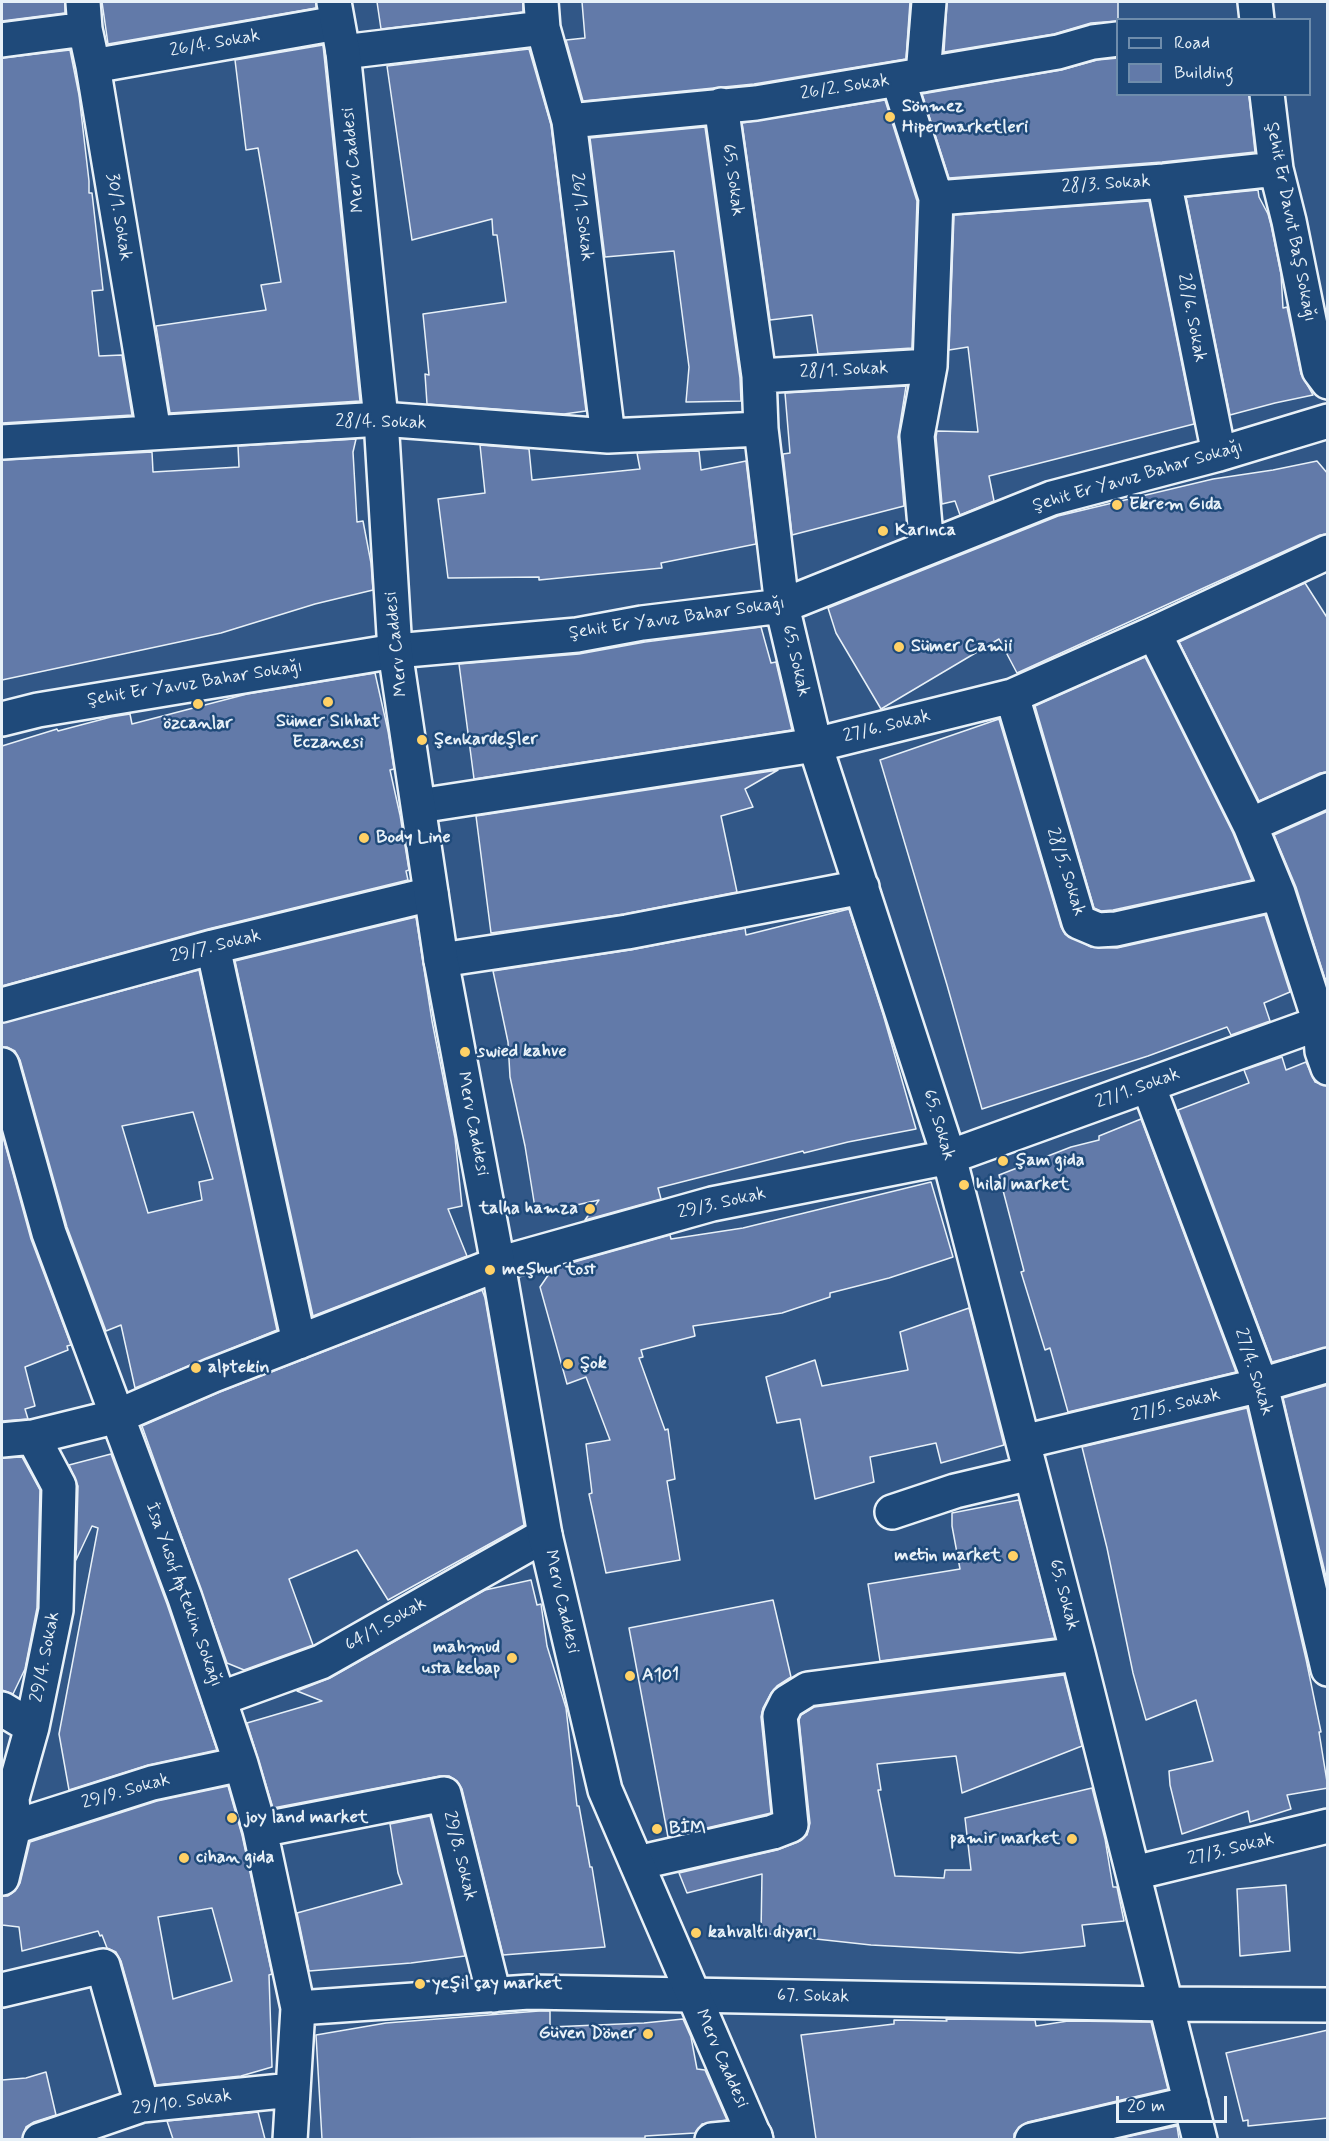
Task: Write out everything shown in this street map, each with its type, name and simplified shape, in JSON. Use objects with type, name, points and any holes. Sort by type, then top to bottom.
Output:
[{"type":"street","points":[[927,548],[917,436],[930,366],[936,198],[911,77],[929,2]]},
{"type":"street","points":[[1255,2],[1257,18]]},
{"type":"street","points":[[2,40],[84,15]]},
{"type":"street","name":"30/1. Sokak","points":[[84,15],[154,432]]},
{"type":"street","name":"26/4. Sokak","points":[[93,66],[338,26],[542,15]]},
{"type":"street","name":"26/1. Sokak","points":[[542,15],[569,120],[608,436]]},
{"type":"street","name":"Merv Caddesi","points":[[338,26],[381,419],[395,651],[441,960],[498,1264],[545,1534],[605,1790],[755,2138]]},
{"type":"street","name":"26/2. Sokak","points":[[569,120],[756,103],[1058,52],[1093,42],[1116,39]]},
{"type":"street","name":"Şehit Er Davut Baş Sokağı","points":[[1267,96],[1276,170],[1289,221],[1319,370],[1328,382]]},
{"type":"street","name":"65. Sokak","points":[[721,105],[759,376],[761,429],[782,606],[815,745],[949,1157],[1134,1873],[1200,2139]]},
{"type":"street","name":"28/3. Sokak","points":[[936,198],[1276,170]]},
{"type":"street","name":"28/6. Sokak","points":[[1164,181],[1219,454]]},
{"type":"street","name":"28/1. Sokak","points":[[759,376],[930,366]]},
{"type":"street","name":"28/4. Sokak","points":[[2,442],[381,419],[608,436],[761,429]]},
{"type":"street","name":"Şehit Er Yavuz Bahar Sokağı","points":[[2,719],[38,710],[395,651],[577,634],[642,623],[782,606],[1052,498],[1219,454],[1328,421]]},
{"type":"street","name":"27/6. Sokak","points":[[419,806],[815,745],[1012,696],[1328,552]]},
{"type":"street","points":[[1154,633],[1250,825],[1278,893],[1324,1022],[1322,1052],[1328,1068]]},
{"type":"street","name":"28/5. Sokak","points":[[1012,696],[1079,922],[1098,930],[1116,929],[1278,893]]},
{"type":"street","points":[[1250,825],[1328,790]]},
{"type":"street","points":[[441,960],[627,932],[862,887]]},
{"type":"street","name":"29/7. Sokak","points":[[2,1005],[213,947],[431,894]]},
{"type":"street","points":[[213,947],[299,1342]]},
{"type":"street","name":"27/1. Sokak","points":[[949,1157],[1324,1022]]},
{"type":"street","name":"İsa Yusuf Aptekin Sokağı","points":[[2,1065],[49,1233],[185,1598],[241,1764],[260,1830],[298,2008],[290,2139]]},
{"type":"street","name":"27/4. Sokak","points":[[1148,1085],[1261,1385],[1328,1669]]},
{"type":"street","name":"29/3. Sokak","points":[[2,1440],[33,1437],[118,1416],[213,1375],[498,1264],[712,1204],[949,1157]]},
{"type":"street","name":"27/5. Sokak","points":[[892,1512],[955,1491],[1027,1458],[1328,1365]]},
{"type":"street","name":"29/4. Sokak","points":[[2,1878],[9,1806],[33,1727],[56,1610],[59,1486],[33,1437]]},
{"type":"street","name":"64/1. Sokak","points":[[219,1699],[321,1662],[545,1534]]},
{"type":"street","points":[[637,1863],[772,1832],[791,1825],[780,1716],[787,1702],[808,1689],[1078,1654]]},
{"type":"street","points":[[2,1709],[33,1727]]},
{"type":"street","name":"29/9. Sokak","points":[[9,1806],[152,1783],[241,1764]]},
{"type":"street","name":"29/8. Sokak","points":[[260,1830],[444,1794],[494,1995]]},
{"type":"street","name":"27/3. Sokak","points":[[1134,1873],[1328,1826]]},
{"type":"street","points":[[2,1990],[103,1966],[142,2105]]},
{"type":"street","name":"67. Sokak","points":[[298,2008],[529,1992],[1328,2005]]},
{"type":"street","name":"29/10. Sokak","points":[[40,2139],[142,2105],[292,2090]]},
{"type":"street","points":[[1032,2139],[1191,2103]]},
{"type":"street","points":[[712,2139],[755,2138]]},
{"type":"building","points":[[2,2],[65,2],[65,13],[2,21]]},
{"type":"building","points":[[102,2],[316,2],[316,8],[108,44]]},
{"type":"building","points":[[377,2],[523,2],[523,12],[381,29]]},
{"type":"building","points":[[582,2],[910,2],[906,59],[754,84],[583,101],[566,40],[585,38]]},
{"type":"building","points":[[947,2],[1118,2],[1116,21],[1091,23],[1054,34],[944,52]]},
{"type":"building","points":[[323,45],[360,401],[170,413],[156,326],[266,310],[261,285],[281,282],[258,148],[246,150],[235,60]]},
{"type":"building","points":[[529,49],[551,125],[586,411],[564,414],[427,404],[425,374],[429,375],[423,314],[506,302],[497,235],[493,235],[492,219],[412,240],[387,66]]},
{"type":"building","points":[[70,50],[79,95],[89,193],[92,193],[103,290],[92,291],[99,356],[122,355],[132,415],[2,423],[2,58]]},
{"type":"building","points":[[1116,58],[1116,96],[1249,96],[1255,152],[1162,162],[949,178],[922,94],[1061,70],[1097,60]]},
{"type":"building","points":[[885,100],[917,201],[912,348],[818,354],[812,315],[770,320],[742,123]]},
{"type":"building","points":[[705,127],[740,378],[741,401],[686,402],[689,367],[674,251],[605,257],[590,138]]},
{"type":"building","points":[[1258,190],[1271,225],[1281,274],[1283,308],[1287,307],[1301,374],[1313,395],[1230,415],[1186,197]]},
{"type":"building","points":[[1149,201],[1194,424],[989,476],[994,501],[960,515],[955,501],[942,504],[937,431],[978,432],[968,347],[949,350],[954,215]]},
{"type":"building","points":[[906,386],[898,437],[904,506],[792,535],[783,454],[790,453],[785,393]]},
{"type":"building","points":[[356,439],[353,452],[357,522],[363,521],[371,563],[373,590],[315,604],[221,633],[2,680],[2,460],[152,452],[153,472],[239,467],[238,446]]},
{"type":"building","points":[[480,445],[529,449],[532,480],[640,469],[637,453],[699,451],[701,470],[746,461],[756,544],[661,563],[662,568],[539,580],[539,577],[448,578],[438,499],[485,493]]},
{"type":"building","points":[[1317,461],[1328,474],[1328,534],[1320,535],[1017,673],[999,639],[881,709],[836,633],[828,608],[1058,516],[1213,479]]},
{"type":"building","points":[[1305,583],[1328,619],[1328,772],[1320,773],[1259,801],[1179,642]]},
{"type":"building","points":[[761,627],[771,663],[776,662],[792,730],[474,779],[459,664],[579,654],[645,642]]},
{"type":"building","points":[[1145,657],[1233,833],[1252,880],[1101,911],[1094,908],[1035,706]]},
{"type":"building","points":[[375,673],[388,731],[394,769],[390,770],[409,870],[406,871],[408,880],[208,929],[2,986],[2,746],[57,729],[58,731],[111,717],[130,714],[132,724],[247,694]]},
{"type":"building","points":[[999,719],[1065,934],[1091,947],[1117,948],[1265,915],[1290,992],[1264,1003],[1270,1021],[1231,1035],[1227,1027],[1148,1056],[982,1109],[880,760]]},
{"type":"building","points":[[778,770],[745,789],[753,807],[721,816],[737,892],[624,914],[491,933],[476,816]]},
{"type":"building","points":[[1328,811],[1328,978],[1325,979],[1296,887],[1274,835]]},
{"type":"building","points":[[849,909],[883,1014],[916,1129],[804,1153],[803,1151],[658,1188],[661,1199],[585,1220],[599,1200],[536,1214],[525,1146],[510,1077],[508,1042],[493,971],[630,950],[745,928],[746,935]]},
{"type":"building","points":[[416,917],[432,1021],[455,1138],[462,1206],[448,1209],[467,1256],[313,1316],[235,961]]},
{"type":"building","points":[[199,970],[277,1330],[135,1388],[121,1325],[106,1331],[67,1227],[20,1060],[15,1051],[2,1047],[2,1023]],"holes":[[[193,1112],[213,1179],[199,1182],[202,1200],[148,1213],[122,1126]]]},
{"type":"building","points":[[1282,1057],[1286,1070],[1306,1062],[1315,1082],[1328,1086],[1328,1347],[1272,1362],[1178,1110],[1249,1083],[1244,1070]]},
{"type":"building","points":[[1141,1119],[1236,1372],[1068,1412],[1050,1348],[1045,1350],[1021,1272],[1024,1271],[999,1175],[1071,1147],[1099,1140],[1099,1136]]},
{"type":"building","points":[[2,1133],[31,1239],[71,1345],[67,1346],[68,1350],[25,1367],[35,1406],[25,1409],[28,1419],[2,1421]]},
{"type":"building","points":[[931,1182],[953,1257],[889,1278],[830,1293],[830,1297],[782,1313],[693,1326],[695,1336],[641,1350],[643,1357],[639,1358],[665,1430],[668,1429],[675,1479],[667,1481],[680,1560],[606,1573],[589,1494],[592,1493],[586,1444],[610,1440],[586,1377],[567,1384],[540,1287],[553,1268],[670,1235],[671,1239],[743,1228]]},
{"type":"building","points":[[482,1290],[524,1525],[388,1600],[357,1550],[289,1579],[313,1645],[244,1670],[227,1663],[142,1426],[220,1392]]},
{"type":"building","points":[[969,1308],[1004,1445],[941,1463],[936,1443],[870,1457],[874,1482],[815,1499],[800,1419],[777,1423],[766,1377],[815,1360],[822,1386],[908,1370],[900,1332]]},
{"type":"building","points":[[1328,1385],[1328,1585],[1283,1398]]},
{"type":"building","points":[[1247,1408],[1306,1659],[1321,1732],[1319,1732],[1328,1788],[1287,1795],[1291,1809],[1250,1822],[1248,1811],[1182,1834],[1170,1785],[1169,1771],[1213,1761],[1196,1700],[1146,1720],[1133,1673],[1107,1548],[1082,1447]]},
{"type":"building","points":[[111,1454],[167,1604],[217,1750],[148,1765],[69,1790],[59,1734],[98,1528],[92,1526],[76,1560],[78,1486],[69,1465]]},
{"type":"building","points":[[22,1457],[40,1490],[37,1608],[25,1669],[13,1694],[2,1690],[2,1458]]},
{"type":"building","points":[[1019,1500],[1055,1638],[880,1661],[868,1584],[960,1569],[952,1526],[952,1513]]},
{"type":"building","points":[[531,1580],[537,1605],[541,1604],[547,1646],[566,1708],[577,1806],[579,1806],[590,1867],[592,1867],[605,1947],[503,1955],[462,1789],[457,1781],[449,1776],[440,1776],[273,1808],[247,1723],[322,1701],[297,1691],[330,1678],[485,1590]]},
{"type":"building","points":[[773,1600],[791,1677],[771,1693],[761,1717],[771,1813],[668,1837],[629,1628]]},
{"type":"building","points":[[1064,1675],[1082,1746],[962,1793],[956,1756],[877,1764],[881,1790],[878,1790],[895,1876],[944,1878],[945,1870],[971,1870],[965,1818],[1092,1788],[1105,1839],[1113,1887],[1117,1887],[1124,1921],[1082,1925],[1085,1946],[1020,1953],[871,1945],[761,1933],[762,1874],[687,1893],[679,1873],[777,1850],[798,1842],[807,1835],[810,1823],[799,1720],[801,1715],[814,1707]]},
{"type":"building","points":[[228,1786],[242,1835],[272,1974],[269,1975],[272,2067],[241,2076],[156,2085],[121,1961],[116,1952],[107,1948],[102,1935],[100,1936],[98,1931],[22,1951],[19,1927],[2,1925],[2,1896],[8,1896],[15,1891],[20,1883],[30,1842],[157,1801]],"holes":[[[212,1908],[232,1981],[173,1999],[158,1917]]]},
{"type":"building","points":[[430,1816],[465,1956],[309,1971],[297,1913],[402,1884],[390,1824]]},
{"type":"building","points":[[1286,1885],[1290,1951],[1240,1956],[1237,1889]]},
{"type":"building","points":[[550,2011],[550,2027],[683,2019],[691,2037],[697,2069],[705,2070],[727,2120],[702,2124],[695,2133],[645,2136],[645,2138],[322,2139],[316,2035],[386,2023]]},
{"type":"building","points":[[946,2019],[1035,2020],[1036,2026],[1068,2021],[1151,2022],[1168,2089],[1028,2122],[1019,2127],[1014,2134],[1014,2139],[816,2139],[801,2035],[894,2024],[894,2020],[947,2021]]},
{"type":"building","points":[[1328,2030],[1328,2118],[1248,2126],[1248,2120],[1243,2121],[1226,2053]]},
{"type":"building","points":[[46,2072],[56,2115],[26,2127],[22,2139],[2,2139],[2,2080],[26,2078]]},
{"type":"building","points":[[258,2112],[265,2139],[173,2139],[167,2121]]},
{"type":"building","points":[[1177,2126],[1179,2139],[1117,2139]]},
{"type":"place","name":"Sönmez Hipermarketleri","points":[[890,117]]},
{"type":"place","name":"Ekrem Gıda","points":[[1117,505]]},
{"type":"place","name":"Karınca","points":[[883,531]]},
{"type":"place","name":"Sümer Camii","points":[[899,647]]},
{"type":"place","name":"Sümer Sıhhat Eczanesi","points":[[328,702]]},
{"type":"place","name":"özcanlar","points":[[198,704]]},
{"type":"place","name":"Şenkardeşler","points":[[422,740]]},
{"type":"place","name":"Body Line","points":[[364,838]]},
{"type":"place","name":"swied kahve","points":[[465,1052]]},
{"type":"place","name":"şam gida","points":[[1003,1161]]},
{"type":"place","name":"hilal market","points":[[964,1185]]},
{"type":"place","name":"talha hamza","points":[[590,1209]]},
{"type":"place","name":"meşhur tost","points":[[490,1270]]},
{"type":"place","name":"Şok","points":[[568,1364]]},
{"type":"place","name":"alptekin","points":[[196,1368]]},
{"type":"place","name":"metin market","points":[[1013,1556]]},
{"type":"place","name":"mahmud usta kebap","points":[[512,1658]]},
{"type":"place","name":"A101","points":[[630,1676]]},
{"type":"place","name":"joy land market","points":[[232,1818]]},
{"type":"place","name":"BİM","points":[[657,1829]]},
{"type":"place","name":"pamir market","points":[[1072,1839]]},
{"type":"place","name":"cihan gida","points":[[184,1858]]},
{"type":"place","name":"kahvaltı diyarı","points":[[696,1933]]},
{"type":"place","name":"yeşil çay market","points":[[420,1984]]},
{"type":"place","name":"Güven Döner","points":[[648,2034]]}]
